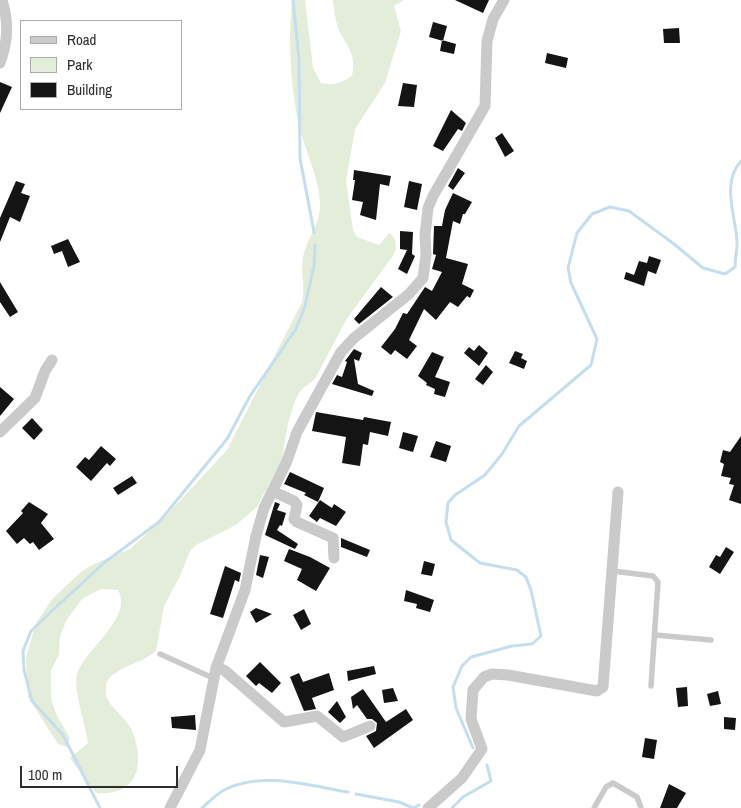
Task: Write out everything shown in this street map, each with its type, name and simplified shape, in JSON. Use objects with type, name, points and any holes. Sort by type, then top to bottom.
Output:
[{"type":"street","points":[[0,63],[6,46],[8,30],[2,0]]},
{"type":"street","points":[[170,808],[200,750],[214,673],[245,590],[256,533],[297,432],[341,352],[354,338],[410,294],[423,278],[428,208],[433,196],[486,106],[487,41],[493,19],[504,0]]},
{"type":"street","points":[[0,432],[35,398],[44,371],[52,360]]},
{"type":"street","points":[[272,491],[294,501],[297,505],[294,519],[297,522],[333,538],[335,544],[334,558]]},
{"type":"street","points":[[428,808],[462,778],[482,749],[471,719],[473,690],[484,677],[492,674],[508,675],[600,691],[603,687],[618,492]]},
{"type":"street","points":[[214,673],[224,670],[284,722],[317,716],[343,737],[370,726]]},
{"type":"lane","points":[[613,571],[653,576],[658,582],[651,686]]},
{"type":"lane","points":[[655,635],[711,640]]},
{"type":"lane","points":[[160,654],[214,673]]},
{"type":"lane","points":[[594,808],[606,788],[613,783],[637,797],[641,808]]},
{"type":"green space","points":[[292,0],[305,0],[313,68],[321,83],[334,84],[352,76],[353,61],[350,50],[337,25],[333,0],[404,0],[394,6],[401,31],[385,83],[355,129],[346,181],[353,230],[357,237],[379,245],[390,232],[395,240],[396,249],[346,320],[315,379],[301,390],[296,398],[288,423],[282,459],[257,507],[236,525],[196,545],[190,551],[180,576],[164,606],[156,651],[150,656],[116,672],[106,683],[107,698],[128,723],[133,733],[137,745],[137,768],[129,784],[121,790],[110,793],[96,793],[70,758],[88,743],[76,681],[81,665],[114,623],[121,601],[118,590],[101,589],[82,599],[66,621],[60,637],[59,655],[51,670],[51,699],[57,716],[70,738],[67,747],[58,744],[28,697],[26,658],[35,625],[52,599],[81,572],[94,564],[130,549],[163,519],[227,450],[302,302],[303,259],[319,217],[320,203],[315,175],[300,129],[294,98],[290,48]]},
{"type":"building","points":[[455,0],[489,0],[483,13]]},
{"type":"building","points":[[433,22],[447,26],[443,41],[429,37]]},
{"type":"building","points":[[679,28],[680,43],[664,43],[663,29]]},
{"type":"building","points":[[442,40],[456,44],[454,54],[440,51]]},
{"type":"building","points":[[547,53],[568,58],[566,68],[545,63]]},
{"type":"building","points":[[0,82],[12,87],[0,113]]},
{"type":"building","points":[[403,83],[417,85],[414,107],[398,106]]},
{"type":"building","points":[[451,110],[466,123],[462,131],[458,129],[443,151],[433,146]]},
{"type":"building","points":[[502,133],[514,151],[505,157],[495,138]]},
{"type":"building","points":[[458,168],[465,173],[453,190],[448,186]]},
{"type":"building","points":[[354,170],[391,176],[389,186],[380,184],[376,220],[360,215],[363,202],[352,200],[355,180],[353,180]]},
{"type":"building","points":[[16,181],[25,184],[21,193],[30,196],[20,222],[10,217],[0,242],[0,218]]},
{"type":"building","points":[[409,181],[422,184],[417,210],[404,207]]},
{"type":"building","points":[[453,193],[472,202],[465,214],[463,214],[460,224],[453,221],[446,258],[468,264],[462,284],[474,290],[470,298],[467,296],[458,307],[450,302],[436,320],[424,309],[409,340],[417,346],[407,359],[395,350],[391,355],[381,347],[395,329],[403,313],[407,314],[425,287],[432,291],[442,272],[432,269],[436,255],[433,254],[434,226],[442,226],[445,210]]},
{"type":"building","points":[[400,231],[413,232],[412,254],[415,256],[407,274],[398,269],[407,250],[400,249]]},
{"type":"building","points":[[68,239],[80,262],[68,267],[62,251],[54,254],[51,246]]},
{"type":"building","points":[[649,256],[661,260],[656,274],[648,271],[644,286],[624,279],[626,272],[634,275],[639,261],[647,263]]},
{"type":"building","points":[[0,282],[18,312],[10,317],[0,302]]},
{"type":"building","points":[[381,287],[393,297],[359,324],[354,319]]},
{"type":"building","points":[[479,345],[488,353],[479,366],[464,353],[469,347],[474,351]]},
{"type":"building","points":[[354,349],[362,353],[359,361],[354,359],[358,384],[374,391],[372,396],[332,384],[337,375],[342,377],[347,362],[345,361]]},
{"type":"building","points":[[515,351],[523,354],[521,358],[527,361],[524,369],[509,363]]},
{"type":"building","points":[[432,352],[444,357],[435,377],[450,382],[445,397],[434,394],[435,389],[426,385],[427,383],[418,376]]},
{"type":"building","points":[[486,365],[493,372],[483,385],[475,379]]},
{"type":"building","points":[[0,387],[14,399],[0,416]]},
{"type":"building","points":[[316,412],[363,420],[364,417],[391,422],[388,436],[370,432],[368,445],[363,444],[360,466],[342,463],[346,437],[312,431]]},
{"type":"building","points":[[32,418],[43,430],[34,440],[22,428]]},
{"type":"building","points":[[403,432],[418,436],[413,452],[399,448]]},
{"type":"building","points":[[741,436],[741,504],[729,500],[734,485],[729,484],[731,478],[721,476],[724,464],[720,462],[723,450],[730,452]]},
{"type":"building","points":[[436,441],[451,446],[446,462],[430,457]]},
{"type":"building","points":[[101,446],[116,459],[110,466],[107,463],[91,481],[76,467],[85,457],[89,460]]},
{"type":"building","points":[[290,472],[324,488],[318,502],[304,495],[306,493],[284,484]]},
{"type":"building","points":[[132,476],[137,483],[118,495],[113,488]]},
{"type":"building","points":[[320,500],[332,508],[334,504],[346,512],[336,526],[320,518],[317,522],[309,516]]},
{"type":"building","points":[[29,502],[48,514],[41,523],[54,539],[39,550],[33,542],[30,544],[24,538],[17,544],[6,531],[23,513],[21,511]]},
{"type":"building","points":[[275,502],[280,504],[277,510],[286,513],[282,526],[280,525],[277,530],[298,544],[295,549],[265,535]]},
{"type":"building","points":[[341,538],[370,550],[367,557],[341,547]]},
{"type":"building","points":[[726,547],[734,552],[720,574],[709,567],[716,555],[720,557]]},
{"type":"building","points":[[289,549],[310,557],[330,568],[316,591],[297,580],[302,569],[284,561]]},
{"type":"building","points":[[260,555],[269,557],[263,578],[256,575]]},
{"type":"building","points":[[424,561],[435,564],[432,576],[421,574]]},
{"type":"building","points":[[225,566],[241,573],[239,582],[235,580],[223,618],[210,614]]},
{"type":"building","points":[[406,590],[434,600],[430,612],[416,608],[417,604],[404,601]]},
{"type":"building","points":[[256,608],[272,614],[256,623],[250,612]]},
{"type":"building","points":[[304,609],[311,624],[301,630],[293,615]]},
{"type":"building","points":[[260,662],[281,683],[272,693],[259,683],[256,686],[246,676]]},
{"type":"building","points":[[374,666],[376,674],[348,681],[347,671]]},
{"type":"building","points":[[299,673],[303,682],[329,673],[334,690],[312,698],[316,709],[304,711],[290,677]]},
{"type":"building","points":[[687,687],[688,706],[678,707],[676,688]]},
{"type":"building","points":[[393,688],[398,701],[384,703],[382,690]]},
{"type":"building","points":[[363,689],[386,722],[406,709],[413,720],[374,748],[366,736],[376,731],[377,723],[372,719],[367,719],[357,705],[353,709],[351,697]]},
{"type":"building","points":[[718,691],[721,704],[710,706],[707,694]]},
{"type":"building","points":[[337,701],[346,717],[340,723],[328,712]]},
{"type":"building","points":[[195,715],[196,730],[172,728],[171,717]]},
{"type":"building","points":[[724,717],[736,718],[735,730],[724,729]]},
{"type":"building","points":[[645,738],[657,740],[654,759],[642,757]]},
{"type":"building","points":[[669,784],[686,793],[677,808],[660,808]]},
{"type":"waterway","points":[[293,0],[299,60],[300,158],[314,232]]},
{"type":"waterway","points":[[473,748],[456,708],[453,687],[462,666],[471,657],[512,646],[532,644],[541,636],[531,590],[526,577],[517,570],[480,563],[451,540],[446,522],[448,503],[455,495],[485,475],[502,454],[519,426],[591,365],[597,339],[571,283],[568,268],[577,233],[592,214],[610,207],[629,211],[703,268],[725,274],[735,267],[737,244],[731,191],[735,170],[741,161]]},
{"type":"waterway","points":[[100,808],[63,735],[32,701],[24,670],[23,651],[31,631],[54,609],[105,562],[159,522],[227,439],[250,396],[296,329],[305,306],[314,266],[315,245]]},
{"type":"waterway","points":[[452,808],[463,797],[491,781],[487,765]]},
{"type":"waterway","points":[[202,808],[216,795],[226,789],[255,781],[271,780],[348,792]]},
{"type":"waterway","points":[[356,794],[399,802],[413,808],[419,805]]}]
